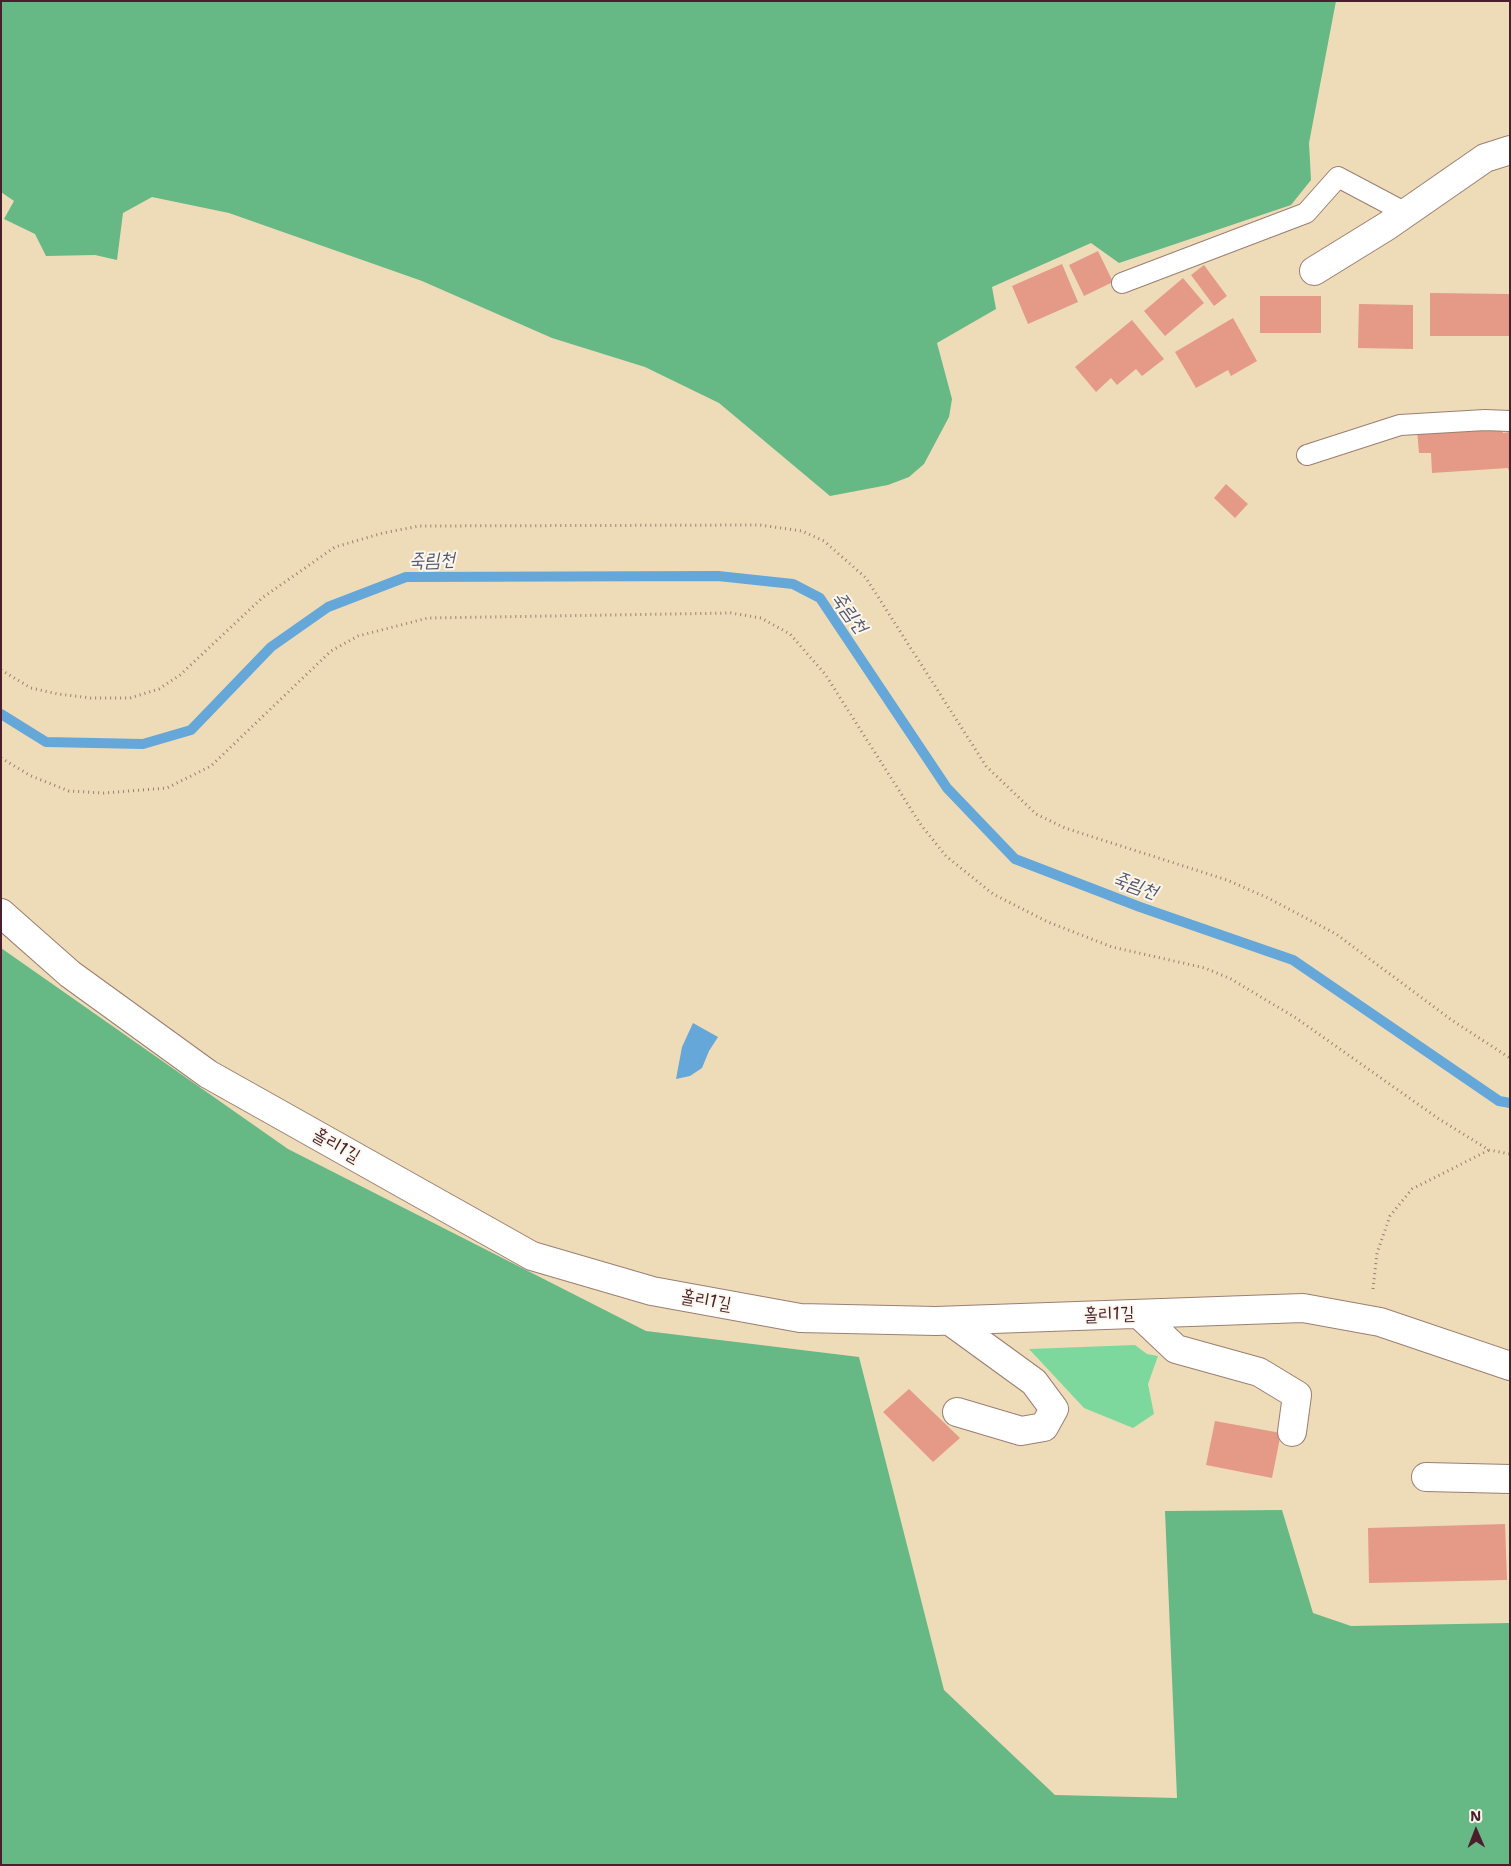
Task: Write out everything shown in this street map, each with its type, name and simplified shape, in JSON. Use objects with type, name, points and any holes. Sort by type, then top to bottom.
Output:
[{"type":"street","points":[[1314,271],[1406,213],[1485,158],[1510,150]]},
{"type":"street","name":"홀리1길","points":[[1,913],[70,974],[208,1074],[532,1256],[652,1291],[800,1318],[950,1320],[1303,1308],[1368,1320],[1510,1366]]},
{"type":"street","points":[[1139,1314],[1176,1349],[1259,1372],[1297,1395],[1292,1432]]},
{"type":"street","points":[[950,1320],[1034,1382],[1054,1409],[1044,1427],[1021,1430],[957,1412]]},
{"type":"street","points":[[1426,1477],[1510,1479]]},
{"type":"lane","points":[[1122,282],[1306,213],[1338,177],[1406,213]]},
{"type":"lane","points":[[1307,455],[1400,425],[1485,420],[1510,421]]},
{"type":"path","points":[[1,670],[31,688],[91,698],[130,698],[159,689],[180,675],[262,598],[335,547],[383,533],[419,526],[760,525],[802,530],[824,541],[866,578],[986,766],[1036,814],[1065,828],[1227,880],[1268,898],[1336,934],[1453,1021],[1510,1058]]},
{"type":"path","points":[[1,758],[31,776],[69,791],[121,793],[167,788],[211,766],[331,651],[358,636],[428,618],[706,613],[731,613],[761,618],[790,634],[825,674],[921,825],[946,856],[993,894],[1048,922],[1112,948],[1205,968],[1231,979],[1296,1018],[1439,1119],[1490,1150],[1510,1154]]},
{"type":"path","points":[[1368,1320],[1377,1254],[1390,1216],[1412,1189],[1490,1150]]},
{"type":"green space","points":[[1,1],[1336,1],[1309,143],[1311,180],[1291,205],[1119,263],[1091,243],[992,287],[996,309],[937,343],[952,399],[949,417],[924,464],[909,477],[888,485],[830,496],[719,403],[645,367],[552,338],[422,281],[229,213],[152,197],[123,213],[117,260],[95,255],[46,256],[35,234],[4,219],[14,201],[1,192]]},
{"type":"green space","points":[[1,948],[288,1149],[646,1331],[859,1357],[944,1690],[1055,1795],[1177,1798],[1165,1511],[1282,1510],[1313,1613],[1351,1626],[1510,1623],[1510,1865],[1,1865]]},
{"type":"green space","points":[[1135,1345],[1147,1354],[1158,1356],[1148,1384],[1154,1414],[1133,1428],[1084,1408],[1029,1349]]},
{"type":"water","points":[[693,1023],[718,1037],[709,1051],[702,1068],[690,1076],[676,1079],[682,1047]]},
{"type":"building","points":[[1098,251],[1113,282],[1084,296],[1069,265]]},
{"type":"building","points":[[1062,264],[1078,302],[1028,324],[1012,286]]},
{"type":"building","points":[[1204,265],[1227,296],[1214,306],[1191,275]]},
{"type":"building","points":[[1183,278],[1204,303],[1165,336],[1144,311]]},
{"type":"building","points":[[1430,293],[1510,294],[1510,336],[1430,336]]},
{"type":"building","points":[[1260,296],[1321,296],[1321,333],[1260,333]]},
{"type":"building","points":[[1359,304],[1413,305],[1413,349],[1358,348]]},
{"type":"building","points":[[1233,318],[1257,361],[1231,376],[1228,370],[1196,388],[1175,352]]},
{"type":"building","points":[[1132,320],[1164,359],[1142,376],[1136,369],[1117,385],[1111,378],[1096,392],[1075,367]]},
{"type":"building","points":[[1502,427],[1503,433],[1510,432],[1510,475],[1508,468],[1432,473],[1431,453],[1419,453],[1417,430]]},
{"type":"building","points":[[1226,484],[1248,504],[1235,518],[1214,498]]},
{"type":"building","points":[[909,1389],[960,1438],[933,1462],[883,1412]]},
{"type":"building","points":[[1215,1421],[1281,1433],[1272,1478],[1206,1465]]},
{"type":"building","points":[[1505,1524],[1507,1580],[1369,1583],[1368,1528]]},
{"type":"waterway","name":"죽림천","points":[[1,714],[46,742],[143,744],[191,730],[271,647],[328,607],[406,577],[718,576],[793,584],[820,598],[947,788],[1015,859],[1140,907],[1293,960],[1499,1101],[1510,1103]]}]
